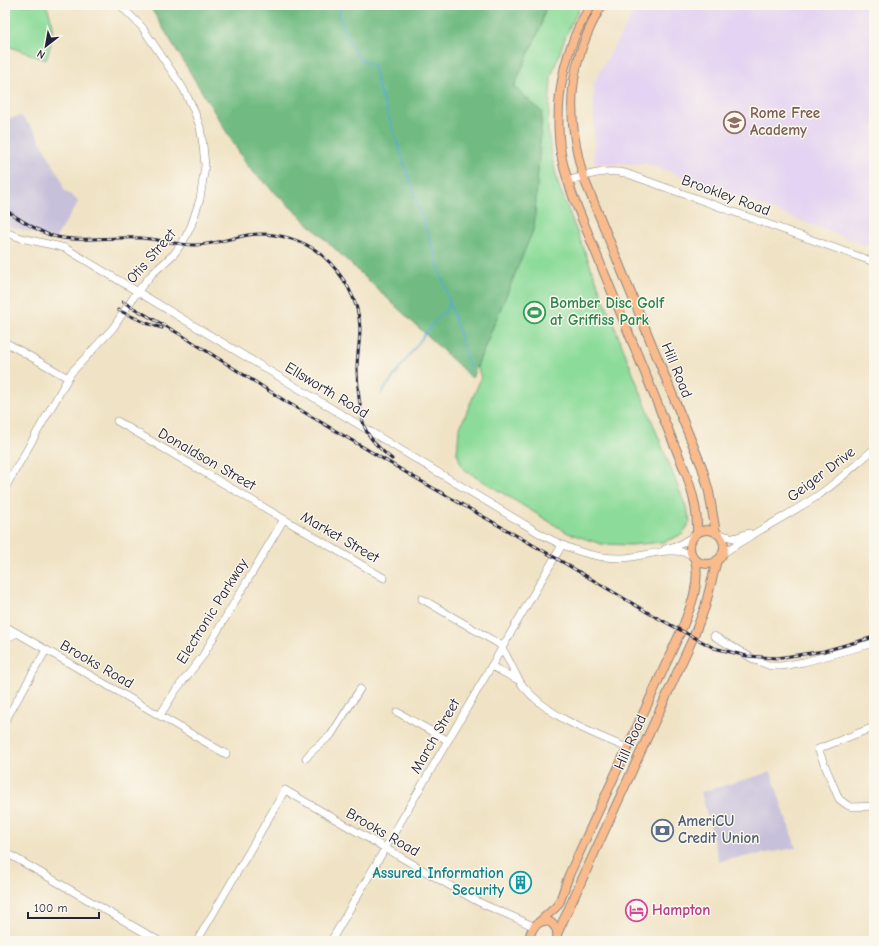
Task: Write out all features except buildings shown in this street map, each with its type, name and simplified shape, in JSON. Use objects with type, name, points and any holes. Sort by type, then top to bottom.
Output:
[{"type":"main road","name":"Hill Road","points":[[591,5],[577,31],[564,69],[558,110],[559,138],[568,181],[687,476],[696,505],[697,515],[695,534]]},
{"type":"main road","name":"Hill Road","points":[[602,5],[585,39],[575,76],[572,116],[574,140],[583,176],[702,467],[709,492],[717,533]]},
{"type":"main road","points":[[707,530],[717,533],[723,543],[720,557],[709,564],[704,564],[694,557],[690,545],[695,534],[707,530]]},
{"type":"main road","name":"Hill Road","points":[[528,941],[534,927],[556,907],[560,901],[570,875],[686,617],[697,579],[698,570],[694,557]]},
{"type":"main road","name":"Hill Road","points":[[556,941],[558,932],[693,638],[705,607],[720,557]]},
{"type":"main road","points":[[534,941],[534,927],[545,921],[550,922],[558,932]]},
{"type":"street","name":"Otis Street","points":[[5,488],[68,378],[77,365],[113,328],[137,292],[152,274],[174,254],[184,240],[198,209],[203,186],[205,166],[204,144],[200,127],[189,100],[142,27],[120,5]]},
{"type":"street","name":"Brookley Road","points":[[568,181],[599,172],[610,171],[625,173],[874,262]]},
{"type":"street","name":"Ellsworth Road","points":[[5,232],[21,238],[65,248],[544,536],[562,545],[597,556],[622,558],[680,551],[694,557]]},
{"type":"street","points":[[5,342],[68,378]]},
{"type":"street","name":"Donaldson Street","points":[[117,421],[284,519]]},
{"type":"street","name":"Geiger Drive","points":[[720,557],[760,529],[802,506],[821,493],[874,449]]},
{"type":"street","name":"Market Street","points":[[284,519],[384,578]]},
{"type":"street","name":"Electronic Parkway","points":[[160,716],[176,690],[202,657],[284,519]]},
{"type":"street","name":"Geiger Drive","points":[[717,533],[734,538],[760,529]]},
{"type":"street","name":"Ellsworth Road","points":[[638,556],[679,545],[695,534]]},
{"type":"street","name":"March Street","points":[[331,941],[562,545]]},
{"type":"street","points":[[422,599],[496,641],[502,647],[520,682],[538,701],[555,713],[577,725],[627,748]]},
{"type":"street","name":"Brooks Road","points":[[5,626],[226,754]]},
{"type":"street","points":[[5,639],[17,633]]},
{"type":"street","points":[[714,636],[751,658],[771,666],[804,662],[874,643]]},
{"type":"street","points":[[5,721],[46,650]]},
{"type":"street","points":[[491,666],[520,682]]},
{"type":"street","points":[[306,758],[331,735],[360,689]]},
{"type":"street","points":[[397,712],[447,740]]},
{"type":"street","points":[[874,727],[818,749],[839,799],[847,806],[852,807],[874,806]]},
{"type":"street","name":"Brooks Road","points":[[197,941],[285,790],[483,904],[534,927]]},
{"type":"street","points":[[5,852],[159,941]]},
{"type":"shaded area","name":"Rome Free Academy","points":[[638,5],[874,5],[874,248],[649,164],[594,163],[594,82]]},
{"type":"shaded area","points":[[21,116],[35,131],[61,179],[64,190],[79,201],[55,239],[5,224],[5,119]]},
{"type":"shaded area","points":[[771,772],[796,848],[719,861],[701,792]]},
{"type":"green space","points":[[5,5],[46,5],[51,18],[52,32],[46,60],[5,45]]},
{"type":"green space","points":[[149,5],[546,5],[541,26],[514,87],[542,112],[534,228],[472,378],[248,167]]},
{"type":"green space","name":"Bomber Disc Golf at Griffiss Park","points":[[450,5],[581,5],[566,35],[551,77],[548,129],[551,152],[558,184],[688,512],[690,522],[683,534],[664,542],[631,545],[601,544],[568,533],[463,469],[457,453],[459,430],[481,378],[439,245]]},
{"type":"waterway","points":[[340,5],[340,17],[343,28],[356,54],[362,61],[374,66],[377,83],[435,255],[470,369]]},
{"type":"waterway","points":[[381,394],[433,323],[446,310],[449,303]]},
{"type":"railway","points":[[5,210],[40,231],[63,238],[141,238],[181,244],[202,245],[248,235],[267,234],[277,235],[297,241],[314,249],[337,270],[357,307],[360,328],[357,372],[363,421],[365,428],[373,441],[392,459]]},
{"type":"railway","points":[[123,302],[183,336],[285,401],[412,476],[652,615],[714,648],[747,656],[777,658],[824,651],[874,637]]},
{"type":"railway","points":[[118,310],[146,323],[162,328]]},
{"type":"place","name":"Rome Free Academy","points":[[734,122]]},
{"type":"place","name":"Bomber Disc Golf at Griffiss Park","points":[[534,312]]},
{"type":"place","name":"AmeriCU Credit Union","points":[[663,830]]},
{"type":"place","name":"Assured Information Security","points":[[520,882]]},
{"type":"place","name":"Hampton","points":[[636,910]]}]
